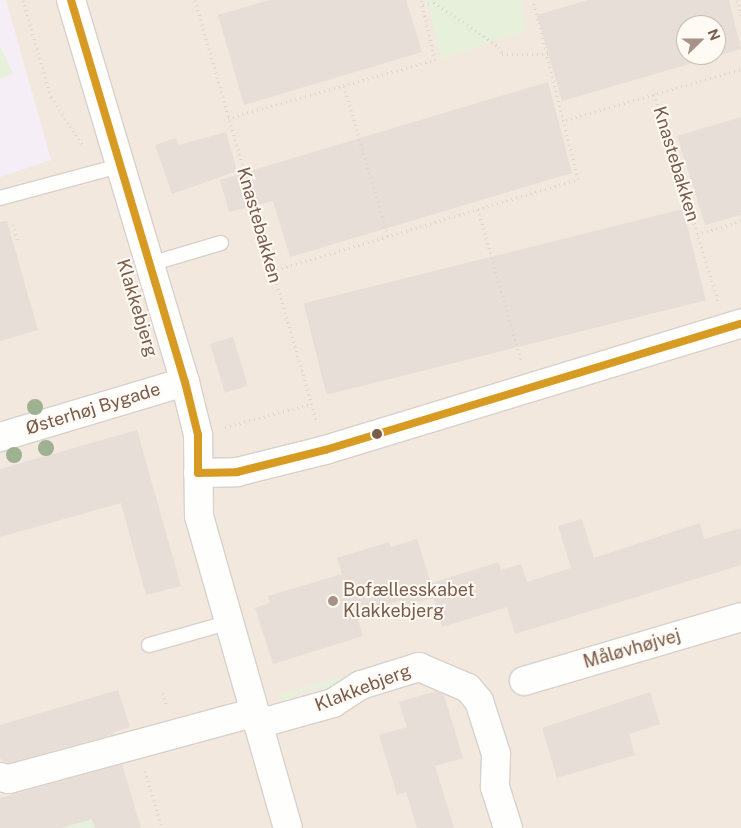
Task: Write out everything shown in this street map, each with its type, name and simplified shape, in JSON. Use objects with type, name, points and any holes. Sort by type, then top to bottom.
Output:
[{"type":"street","name":"Klakkebjerg","points":[[70,0],[108,169],[150,264],[186,382],[198,435],[199,516],[227,623],[288,828]]},
{"type":"street","points":[[198,473],[237,472],[324,450],[733,326]]},
{"type":"street","name":"Østerhøj Bygade","points":[[0,437],[186,382]]},
{"type":"street","name":"Måløvhøjvej","points":[[524,681],[741,617]]},
{"type":"street","name":"Klakkebjerg","points":[[0,777],[9,779],[137,744],[333,703],[361,685],[419,667],[468,688],[479,701],[496,754],[495,787],[508,828]]},
{"type":"lane","points":[[0,198],[108,169]]},
{"type":"lane","name":"Klakkebjerg","points":[[150,264],[221,243]]},
{"type":"lane","points":[[149,644],[227,623]]},
{"type":"path","points":[[23,0],[51,97],[84,147],[108,169]]},
{"type":"path","name":"Knastebakken","points":[[195,0],[324,450]]},
{"type":"path","points":[[228,118],[435,60],[421,0]]},
{"type":"path","points":[[272,271],[578,179],[566,120],[533,0]]},
{"type":"path","points":[[736,0],[741,15]]},
{"type":"path","points":[[423,5],[434,2],[499,47],[502,54],[548,54]]},
{"type":"path","name":"Knastebakken","points":[[566,120],[741,69]]},
{"type":"path","points":[[344,86],[388,236]]},
{"type":"path","name":"Knastebakken","points":[[654,94],[697,234],[733,326]]},
{"type":"path","points":[[478,209],[529,388]]},
{"type":"path","name":"Knastebakken","points":[[697,234],[741,221]]},
{"type":"path","points":[[13,224],[18,242]]},
{"type":"path","points":[[198,435],[311,404]]},
{"type":"path","points":[[137,744],[162,828]]},
{"type":"shaded area","points":[[0,0],[741,0],[741,828],[0,828]]},
{"type":"shaded area","points":[[0,0],[6,0],[51,160],[0,177]]},
{"type":"green space","points":[[427,0],[521,0],[526,31],[441,59]]},
{"type":"green space","points":[[0,46],[13,74],[0,79]]},
{"type":"green space","points":[[349,675],[325,692],[323,686],[294,695],[294,703],[282,699],[280,694]]},
{"type":"green space","points":[[92,819],[95,828],[61,828]]},
{"type":"building","points":[[270,0],[406,0],[422,52],[244,105],[218,15]]},
{"type":"building","points":[[588,0],[729,0],[741,49],[726,53],[726,15],[676,15],[676,65],[686,65],[562,101],[537,15]]},
{"type":"building","points":[[548,82],[572,173],[290,257],[273,201],[229,212],[220,180]]},
{"type":"building","points":[[741,117],[741,215],[705,225],[677,136]]},
{"type":"building","points":[[226,132],[237,171],[172,194],[155,145],[176,138],[179,145]]},
{"type":"building","points":[[683,209],[706,300],[326,395],[304,304]]},
{"type":"building","points":[[7,221],[38,330],[0,341],[0,222]]},
{"type":"building","points":[[233,337],[248,386],[225,393],[210,344]]},
{"type":"building","points":[[137,430],[181,586],[146,595],[121,503],[0,537],[0,469]]},
{"type":"building","points":[[582,519],[594,558],[700,523],[704,539],[741,528],[741,565],[515,634],[507,607],[442,627],[433,598],[404,606],[402,600],[356,614],[363,636],[273,664],[255,608],[270,603],[268,596],[342,574],[337,558],[389,542],[391,547],[417,539],[431,583],[499,562],[501,570],[521,564],[527,582],[571,568],[558,526]]},
{"type":"building","points":[[118,690],[130,727],[113,732],[114,734],[9,763],[0,759],[0,725]]},
{"type":"building","points":[[436,691],[444,695],[463,758],[435,766],[454,828],[417,828],[406,792],[397,795],[379,735],[407,727],[399,702]]},
{"type":"building","points":[[650,692],[660,724],[629,734],[635,755],[557,778],[542,728]]},
{"type":"building","points":[[122,764],[141,828],[95,828],[92,819],[61,828],[0,828],[0,798]]},
{"type":"transit line","points":[[71,0],[185,382],[198,435],[198,473]]},
{"type":"transit line","points":[[198,473],[237,472],[325,450],[741,324]]},
{"type":"place","name":"Bofællesskabet Klakkebjerg","points":[[333,601]]}]
